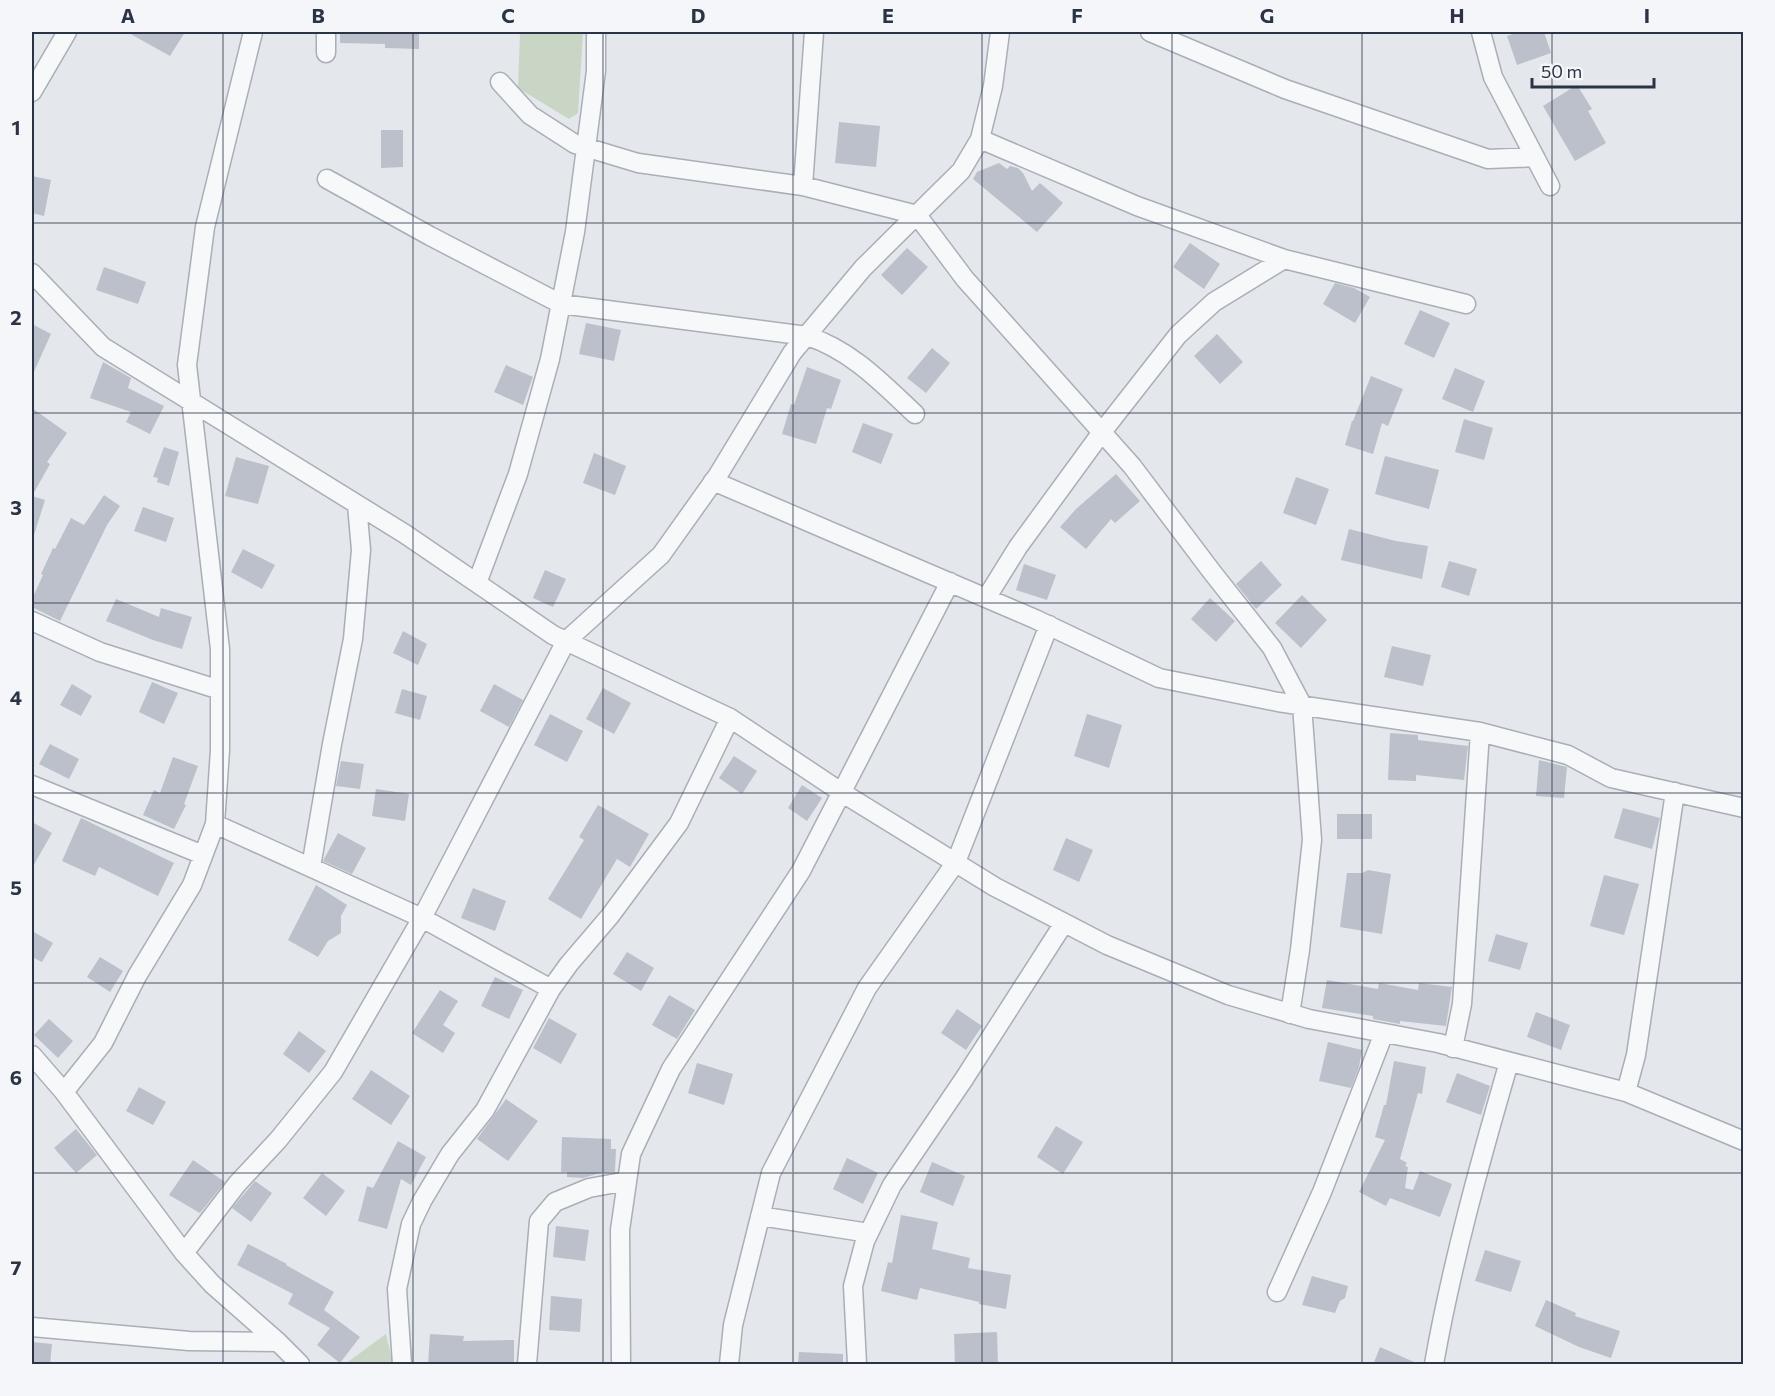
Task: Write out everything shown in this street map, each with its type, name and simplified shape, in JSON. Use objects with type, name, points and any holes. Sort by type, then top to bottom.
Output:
[{"type":"street","points":[[32,92],[67,32]]},
{"type":"street","points":[[64,1092],[103,1043],[137,976],[192,885],[215,824],[220,750],[220,649],[188,365],[205,227],[253,32]]},
{"type":"street","points":[[326,32],[326,53]]},
{"type":"street","points":[[477,583],[518,474],[550,359],[575,232],[596,71],[596,32]]},
{"type":"street","points":[[803,186],[814,32]]},
{"type":"street","points":[[184,1254],[237,1184],[278,1140],[333,1072],[422,918],[566,641],[661,555],[713,480],[792,354],[863,268],[961,171],[980,139],[993,86],[1000,32]]},
{"type":"street","points":[[1150,32],[1285,89],[1488,159],[1535,157]]},
{"type":"street","points":[[1481,32],[1493,77],[1550,186]]},
{"type":"street","points":[[500,82],[530,115],[575,144],[638,163],[803,186],[917,215],[965,279],[1132,466],[1212,573],[1272,648],[1302,705],[1312,840],[1300,950],[1290,1014]]},
{"type":"street","points":[[980,139],[1137,206],[1284,259],[1466,304]]},
{"type":"street","points":[[327,179],[561,304],[807,336],[826,342],[867,369],[915,414]]},
{"type":"street","points":[[987,597],[1018,547],[1102,432],[1178,334],[1214,302],[1284,259]]},
{"type":"street","points":[[32,273],[103,347],[405,534],[553,635],[730,718],[841,792],[996,887],[1107,945],[1228,995],[1290,1014],[1454,1048],[1626,1092],[1743,1141]]},
{"type":"street","points":[[713,480],[987,597],[1159,678],[1302,705],[1480,732],[1568,755],[1611,778],[1743,808]]},
{"type":"street","points":[[311,867],[353,639],[361,550],[357,505]]},
{"type":"street","points":[[621,1365],[620,1230],[631,1154],[671,1069],[801,871],[950,582]]},
{"type":"street","points":[[32,621],[100,652],[220,690]]},
{"type":"street","points":[[729,1365],[733,1325],[771,1173],[867,988],[956,862],[1049,625]]},
{"type":"street","points":[[402,1365],[397,1289],[411,1224],[450,1154],[485,1110],[551,989],[610,916],[679,822],[730,718]]},
{"type":"street","points":[[1454,1048],[1462,1004],[1480,732]]},
{"type":"street","points":[[32,785],[203,855]]},
{"type":"street","points":[[1626,1092],[1636,1055],[1675,792]]},
{"type":"street","points":[[215,824],[422,918],[551,989]]},
{"type":"street","points":[[857,1365],[853,1286],[869,1233],[891,1185],[964,1079],[1064,923]]},
{"type":"street","points":[[1276,1292],[1322,1192],[1384,1034]]},
{"type":"street","points":[[32,1055],[64,1092],[184,1254],[212,1284],[278,1342],[300,1365]]},
{"type":"street","points":[[1434,1365],[1443,1314],[1473,1186],[1509,1062]]},
{"type":"street","points":[[527,1365],[538,1221],[555,1202],[590,1188],[627,1181]]},
{"type":"street","points":[[760,1216],[869,1233]]},
{"type":"street","points":[[32,1327],[189,1341],[278,1342]]},
{"type":"green space","points":[[520,32],[583,32],[578,113],[569,119],[518,88]]},
{"type":"green space","points":[[386,1334],[393,1364],[345,1364]]},
{"type":"building","points":[[127,32],[185,32],[170,56]]},
{"type":"building","points":[[340,32],[419,32],[419,49],[385,48],[385,44],[340,43]]},
{"type":"building","points":[[1518,32],[1544,32],[1551,53],[1517,65],[1507,36]]},
{"type":"building","points":[[1577,85],[1592,109],[1588,111],[1606,143],[1575,161],[1543,106]]},
{"type":"building","points":[[839,122],[880,126],[876,167],[835,163]]},
{"type":"building","points":[[381,130],[403,130],[403,167],[381,168]]},
{"type":"building","points":[[999,163],[1007,169],[1010,166],[1018,168],[1032,191],[1040,183],[1063,203],[1037,232],[973,179],[977,172]]},
{"type":"building","points":[[32,176],[51,180],[44,216],[32,213]]},
{"type":"building","points":[[1190,243],[1220,264],[1204,289],[1173,267]]},
{"type":"building","points":[[907,248],[928,267],[902,295],[881,275]]},
{"type":"building","points":[[104,267],[146,282],[138,304],[96,290]]},
{"type":"building","points":[[1335,283],[1354,288],[1370,297],[1355,323],[1323,304]]},
{"type":"building","points":[[1420,310],[1450,323],[1434,358],[1404,344]]},
{"type":"building","points":[[586,323],[621,330],[614,361],[579,354]]},
{"type":"building","points":[[32,324],[51,334],[32,376]]},
{"type":"building","points":[[1217,334],[1243,362],[1220,384],[1194,356]]},
{"type":"building","points":[[932,348],[950,363],[926,393],[907,378]]},
{"type":"building","points":[[103,362],[131,378],[128,388],[164,406],[150,434],[126,422],[131,412],[90,398]]},
{"type":"building","points":[[506,365],[533,377],[523,405],[494,392]]},
{"type":"building","points":[[807,367],[841,380],[831,409],[827,408],[816,444],[782,434],[791,404],[794,405]]},
{"type":"building","points":[[1455,368],[1485,381],[1473,412],[1442,399]]},
{"type":"building","points":[[1371,376],[1403,389],[1388,426],[1382,423],[1373,454],[1345,445],[1352,421]]},
{"type":"building","points":[[32,408],[67,433],[47,462],[50,464],[32,496]]},
{"type":"building","points":[[1464,419],[1493,428],[1484,460],[1455,452]]},
{"type":"building","points":[[863,423],[893,434],[881,464],[852,452]]},
{"type":"building","points":[[164,447],[179,452],[169,486],[157,482],[158,478],[153,477]]},
{"type":"building","points":[[594,453],[626,466],[615,495],[583,483]]},
{"type":"building","points":[[1385,456],[1439,470],[1429,509],[1375,494]]},
{"type":"building","points":[[236,457],[269,466],[258,504],[225,496]]},
{"type":"building","points":[[1116,474],[1140,501],[1115,523],[1111,519],[1086,549],[1060,527],[1076,509]]},
{"type":"building","points":[[1296,477],[1329,489],[1316,525],[1283,513]]},
{"type":"building","points":[[104,495],[120,506],[107,525],[60,621],[32,607],[32,599],[53,548],[55,549],[71,518],[84,525]]},
{"type":"building","points":[[32,496],[45,500],[34,535],[32,534]]},
{"type":"building","points":[[143,507],[174,518],[166,542],[134,531]]},
{"type":"building","points":[[1349,529],[1396,541],[1428,546],[1422,579],[1341,560]]},
{"type":"building","points":[[243,549],[275,565],[262,589],[231,572]]},
{"type":"building","points":[[1261,561],[1282,585],[1256,609],[1236,584]]},
{"type":"building","points":[[1449,561],[1477,569],[1469,596],[1441,587]]},
{"type":"building","points":[[1024,564],[1056,575],[1047,600],[1016,590]]},
{"type":"building","points":[[545,570],[566,579],[553,607],[533,598]]},
{"type":"building","points":[[1302,595],[1327,620],[1301,648],[1275,623]]},
{"type":"building","points":[[1210,598],[1235,621],[1216,642],[1191,619]]},
{"type":"building","points":[[116,599],[159,617],[161,608],[192,617],[182,649],[106,621]]},
{"type":"building","points":[[403,631],[427,644],[418,665],[393,653]]},
{"type":"building","points":[[1392,646],[1431,655],[1423,686],[1384,677]]},
{"type":"building","points":[[152,682],[178,693],[164,724],[139,712]]},
{"type":"building","points":[[72,684],[92,696],[81,716],[60,705]]},
{"type":"building","points":[[494,684],[523,700],[509,727],[480,711]]},
{"type":"building","points":[[603,688],[631,703],[614,734],[586,719]]},
{"type":"building","points":[[402,689],[427,696],[420,720],[395,713]]},
{"type":"building","points":[[550,714],[583,731],[567,762],[534,745]]},
{"type":"building","points":[[1087,714],[1122,725],[1109,768],[1074,756]]},
{"type":"building","points":[[1390,733],[1418,735],[1418,740],[1468,746],[1464,780],[1416,775],[1416,781],[1388,780]]},
{"type":"building","points":[[50,744],[79,759],[69,779],[39,764]]},
{"type":"building","points":[[734,756],[757,771],[742,794],[719,778]]},
{"type":"building","points":[[173,757],[198,766],[184,804],[186,805],[174,829],[143,815],[154,790],[160,793]]},
{"type":"building","points":[[1539,760],[1567,767],[1564,798],[1536,796]]},
{"type":"building","points":[[341,761],[364,764],[360,789],[336,786]]},
{"type":"building","points":[[802,785],[822,798],[807,821],[788,808]]},
{"type":"building","points":[[376,789],[409,794],[405,821],[372,816]]},
{"type":"building","points":[[598,805],[649,834],[630,867],[617,859],[581,919],[548,899],[584,840],[579,837]]},
{"type":"building","points":[[1623,808],[1660,818],[1652,849],[1614,838]]},
{"type":"building","points":[[1337,814],[1372,814],[1372,839],[1337,839]]},
{"type":"building","points":[[81,818],[174,863],[158,896],[99,867],[95,876],[62,861]]},
{"type":"building","points":[[32,822],[52,833],[32,868]]},
{"type":"building","points":[[338,833],[366,848],[352,874],[323,861]]},
{"type":"building","points":[[1066,838],[1093,850],[1079,882],[1053,870]]},
{"type":"building","points":[[1368,870],[1391,874],[1382,934],[1340,927],[1347,873],[1362,873]]},
{"type":"building","points":[[1604,875],[1639,884],[1624,935],[1590,926]]},
{"type":"building","points":[[316,885],[347,905],[341,916],[341,933],[328,941],[318,957],[288,940]]},
{"type":"building","points":[[473,888],[506,901],[495,931],[461,918]]},
{"type":"building","points":[[32,931],[53,943],[42,962],[32,957]]},
{"type":"building","points":[[1496,934],[1528,943],[1520,970],[1488,961]]},
{"type":"building","points":[[627,952],[654,968],[641,991],[613,974]]},
{"type":"building","points":[[100,957],[123,971],[110,992],[87,977]]},
{"type":"building","points":[[495,977],[523,990],[509,1019],[481,1006]]},
{"type":"building","points":[[1327,980],[1378,989],[1379,983],[1418,990],[1419,983],[1452,987],[1446,1026],[1400,1021],[1400,1024],[1373,1019],[1373,1016],[1322,1008]]},
{"type":"building","points":[[440,990],[458,1001],[443,1025],[455,1033],[443,1053],[412,1033]]},
{"type":"building","points":[[669,995],[695,1010],[677,1039],[652,1025]]},
{"type":"building","points":[[957,1009],[982,1026],[966,1050],[941,1033]]},
{"type":"building","points":[[1536,1012],[1570,1025],[1561,1050],[1527,1037]]},
{"type":"building","points":[[549,1018],[577,1034],[561,1064],[533,1048]]},
{"type":"building","points":[[49,1019],[73,1041],[58,1058],[34,1035]]},
{"type":"building","points":[[299,1031],[326,1051],[309,1073],[283,1054]]},
{"type":"building","points":[[1328,1042],[1362,1050],[1359,1067],[1351,1088],[1319,1081]]},
{"type":"building","points":[[1394,1061],[1426,1067],[1422,1094],[1418,1093],[1400,1159],[1407,1163],[1405,1166],[1408,1167],[1405,1188],[1413,1190],[1420,1171],[1452,1184],[1440,1217],[1390,1198],[1386,1206],[1359,1192],[1385,1140],[1375,1137],[1384,1105],[1386,1105]]},
{"type":"building","points":[[697,1063],[733,1074],[724,1105],[688,1093]]},
{"type":"building","points":[[371,1070],[410,1096],[391,1125],[352,1099]]},
{"type":"building","points":[[1457,1073],[1490,1086],[1481,1115],[1446,1102]]},
{"type":"building","points":[[139,1087],[166,1102],[153,1125],[126,1111]]},
{"type":"building","points":[[506,1099],[538,1121],[508,1161],[477,1139]]},
{"type":"building","points":[[1056,1126],[1083,1142],[1063,1174],[1037,1157]]},
{"type":"building","points":[[76,1129],[97,1155],[76,1173],[54,1148]]},
{"type":"building","points":[[562,1137],[611,1139],[611,1149],[616,1149],[615,1172],[583,1178],[567,1177],[567,1172],[561,1172]]},
{"type":"building","points":[[398,1141],[426,1157],[411,1185],[401,1179],[387,1229],[358,1221],[367,1186],[373,1188]]},
{"type":"building","points":[[847,1158],[878,1173],[863,1204],[833,1189]]},
{"type":"building","points":[[193,1160],[225,1182],[200,1213],[169,1195]]},
{"type":"building","points":[[932,1162],[965,1176],[953,1206],[920,1192]]},
{"type":"building","points":[[322,1173],[345,1191],[326,1216],[303,1198]]},
{"type":"building","points":[[255,1181],[272,1193],[251,1222],[232,1208]]},
{"type":"building","points":[[901,1215],[938,1222],[932,1249],[970,1258],[968,1268],[1011,1275],[1006,1309],[920,1288],[917,1300],[881,1291],[888,1262],[892,1263]]},
{"type":"building","points":[[556,1226],[589,1230],[585,1261],[553,1257]]},
{"type":"building","points":[[248,1244],[334,1292],[324,1310],[360,1337],[340,1363],[317,1345],[330,1328],[288,1304],[293,1294],[237,1265]]},
{"type":"building","points":[[1485,1250],[1521,1261],[1511,1292],[1475,1281]]},
{"type":"building","points":[[1312,1276],[1348,1286],[1345,1298],[1340,1301],[1335,1313],[1302,1305]]},
{"type":"building","points":[[551,1296],[582,1299],[580,1332],[549,1330]]},
{"type":"building","points":[[1546,1300],[1576,1313],[1575,1316],[1620,1331],[1611,1358],[1579,1347],[1535,1326]]},
{"type":"building","points":[[997,1332],[998,1365],[955,1365],[954,1334]]},
{"type":"building","points":[[430,1334],[464,1336],[463,1341],[514,1340],[514,1365],[428,1365]]},
{"type":"building","points":[[32,1342],[52,1344],[50,1365],[32,1365]]},
{"type":"building","points":[[1380,1347],[1421,1365],[1373,1365]]},
{"type":"building","points":[[799,1352],[843,1354],[843,1365],[798,1365]]}]
